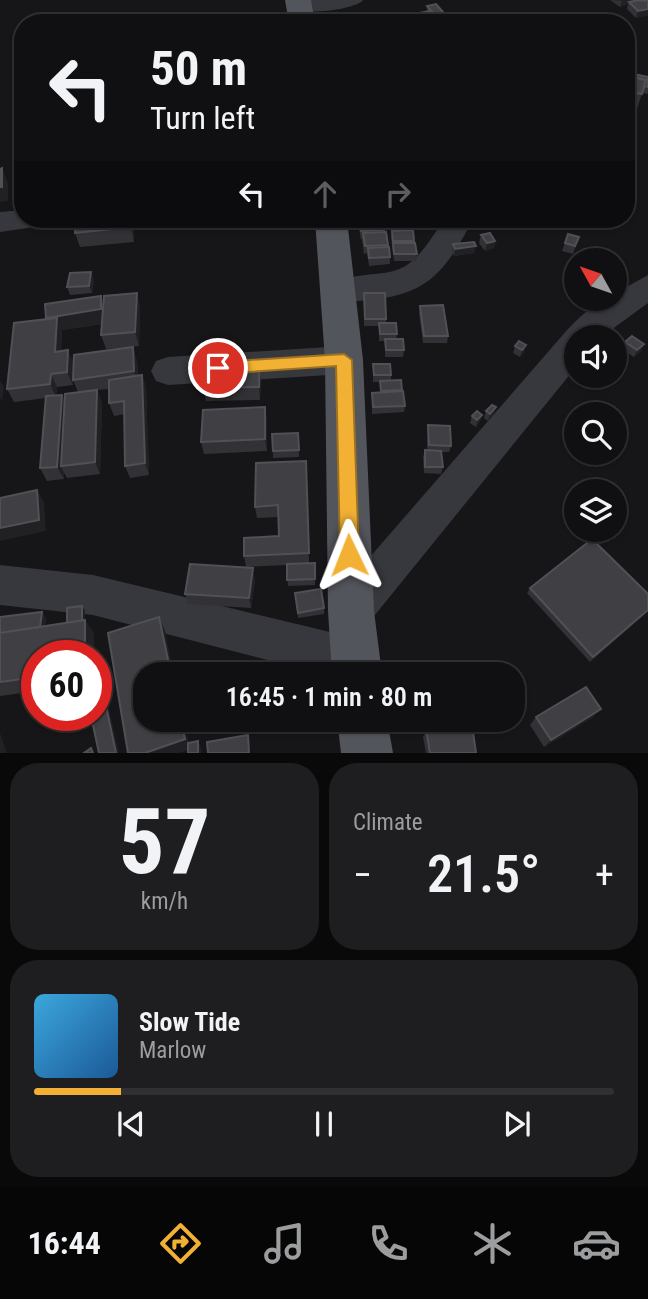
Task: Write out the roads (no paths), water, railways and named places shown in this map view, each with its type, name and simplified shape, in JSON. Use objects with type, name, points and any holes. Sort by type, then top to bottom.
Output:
[{"type":"main road","points":[[332,228],[344,360],[351,611],[356,662]]},
{"type":"main road","points":[[364,732],[367,753]]},
{"type":"street","points":[[300,10],[352,0]]},
{"type":"street","points":[[338,291],[391,286],[416,275],[438,259],[454,228]]},
{"type":"street","points":[[592,325],[648,287]]},
{"type":"street","points":[[351,611],[564,357]]},
{"type":"street","points":[[168,371],[344,360]]},
{"type":"street","points":[[0,585],[93,595],[338,662]]}]
